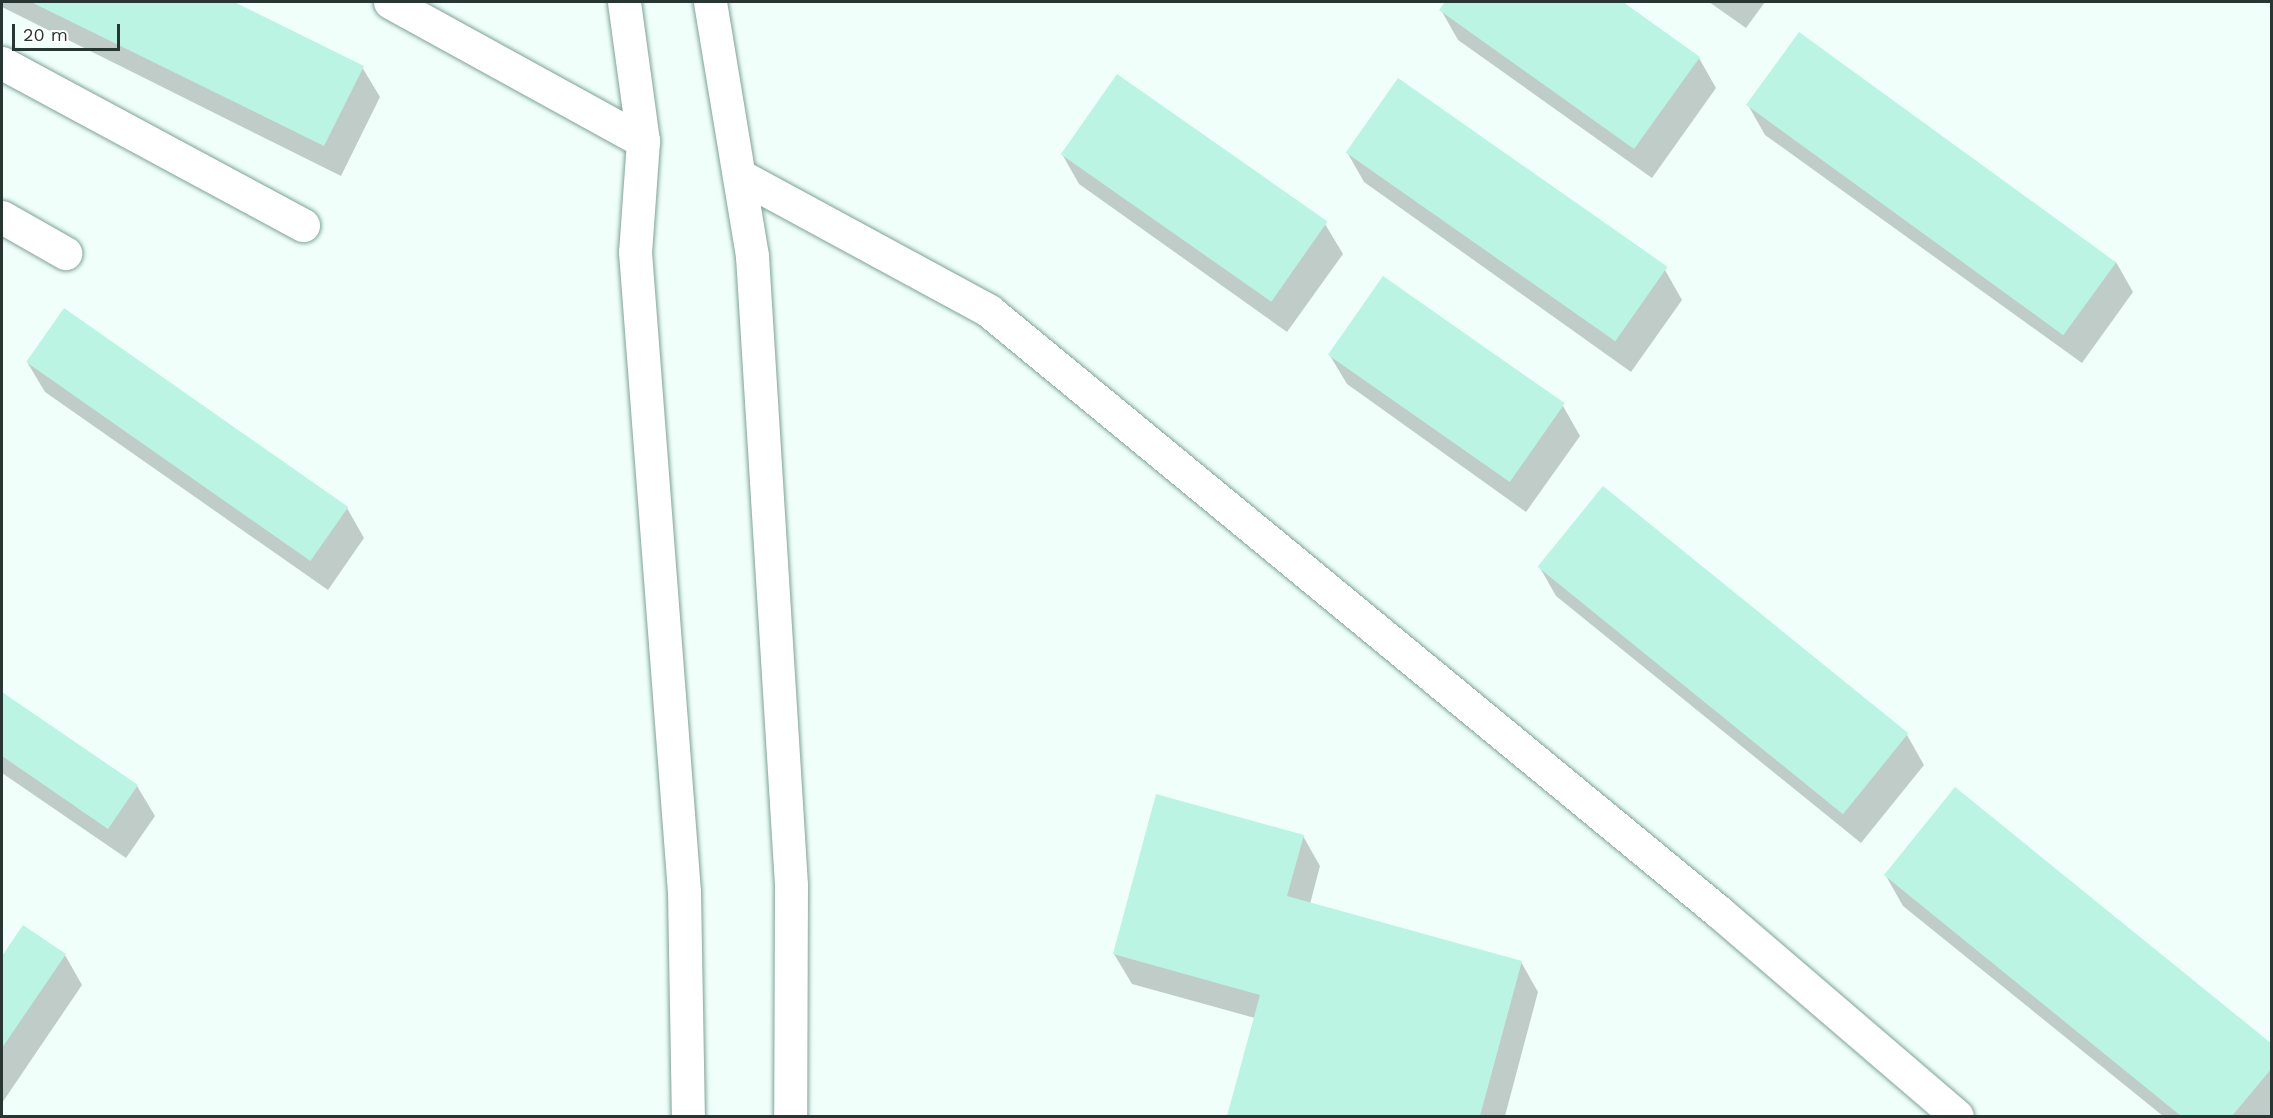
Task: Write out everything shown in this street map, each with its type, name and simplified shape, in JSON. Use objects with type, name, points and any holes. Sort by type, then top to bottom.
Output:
[{"type":"street","points":[[390,2],[643,141]]},
{"type":"street","points":[[624,2],[643,141],[635,252],[684,892],[688,1116]]},
{"type":"street","points":[[710,2],[752,256],[791,885],[790,1116]]},
{"type":"street","points":[[2,63],[303,225]]},
{"type":"street","points":[[739,175],[989,311],[1710,904],[1957,1116]]},
{"type":"street","points":[[2,217],[65,253]]},
{"type":"building","points":[[31,2],[234,2],[364,66],[324,146]]},
{"type":"building","points":[[1445,2],[1623,2],[1700,57],[1634,149],[1439,10]]},
{"type":"building","points":[[1799,32],[2116,262],[2063,335],[1746,105]]},
{"type":"building","points":[[1117,74],[1328,221],[1271,302],[1061,154]]},
{"type":"building","points":[[1398,78],[1668,267],[1615,341],[1346,153]]},
{"type":"building","points":[[1383,276],[1565,403],[1510,482],[1328,355]]},
{"type":"building","points":[[64,308],[348,507],[310,561],[26,362]]},
{"type":"building","points":[[1603,486],[1908,733],[1843,814],[1538,567]]},
{"type":"building","points":[[2,692],[138,785],[108,829],[2,756]]},
{"type":"building","points":[[1955,787],[2272,1044],[2272,1068],[2232,1116],[2181,1116],[1884,875]]},
{"type":"building","points":[[1156,794],[1304,835],[1287,896],[1522,961],[1480,1116],[1227,1116],[1260,995],[1113,954]]},
{"type":"building","points":[[23,925],[66,954],[2,1048],[2,956]]}]
